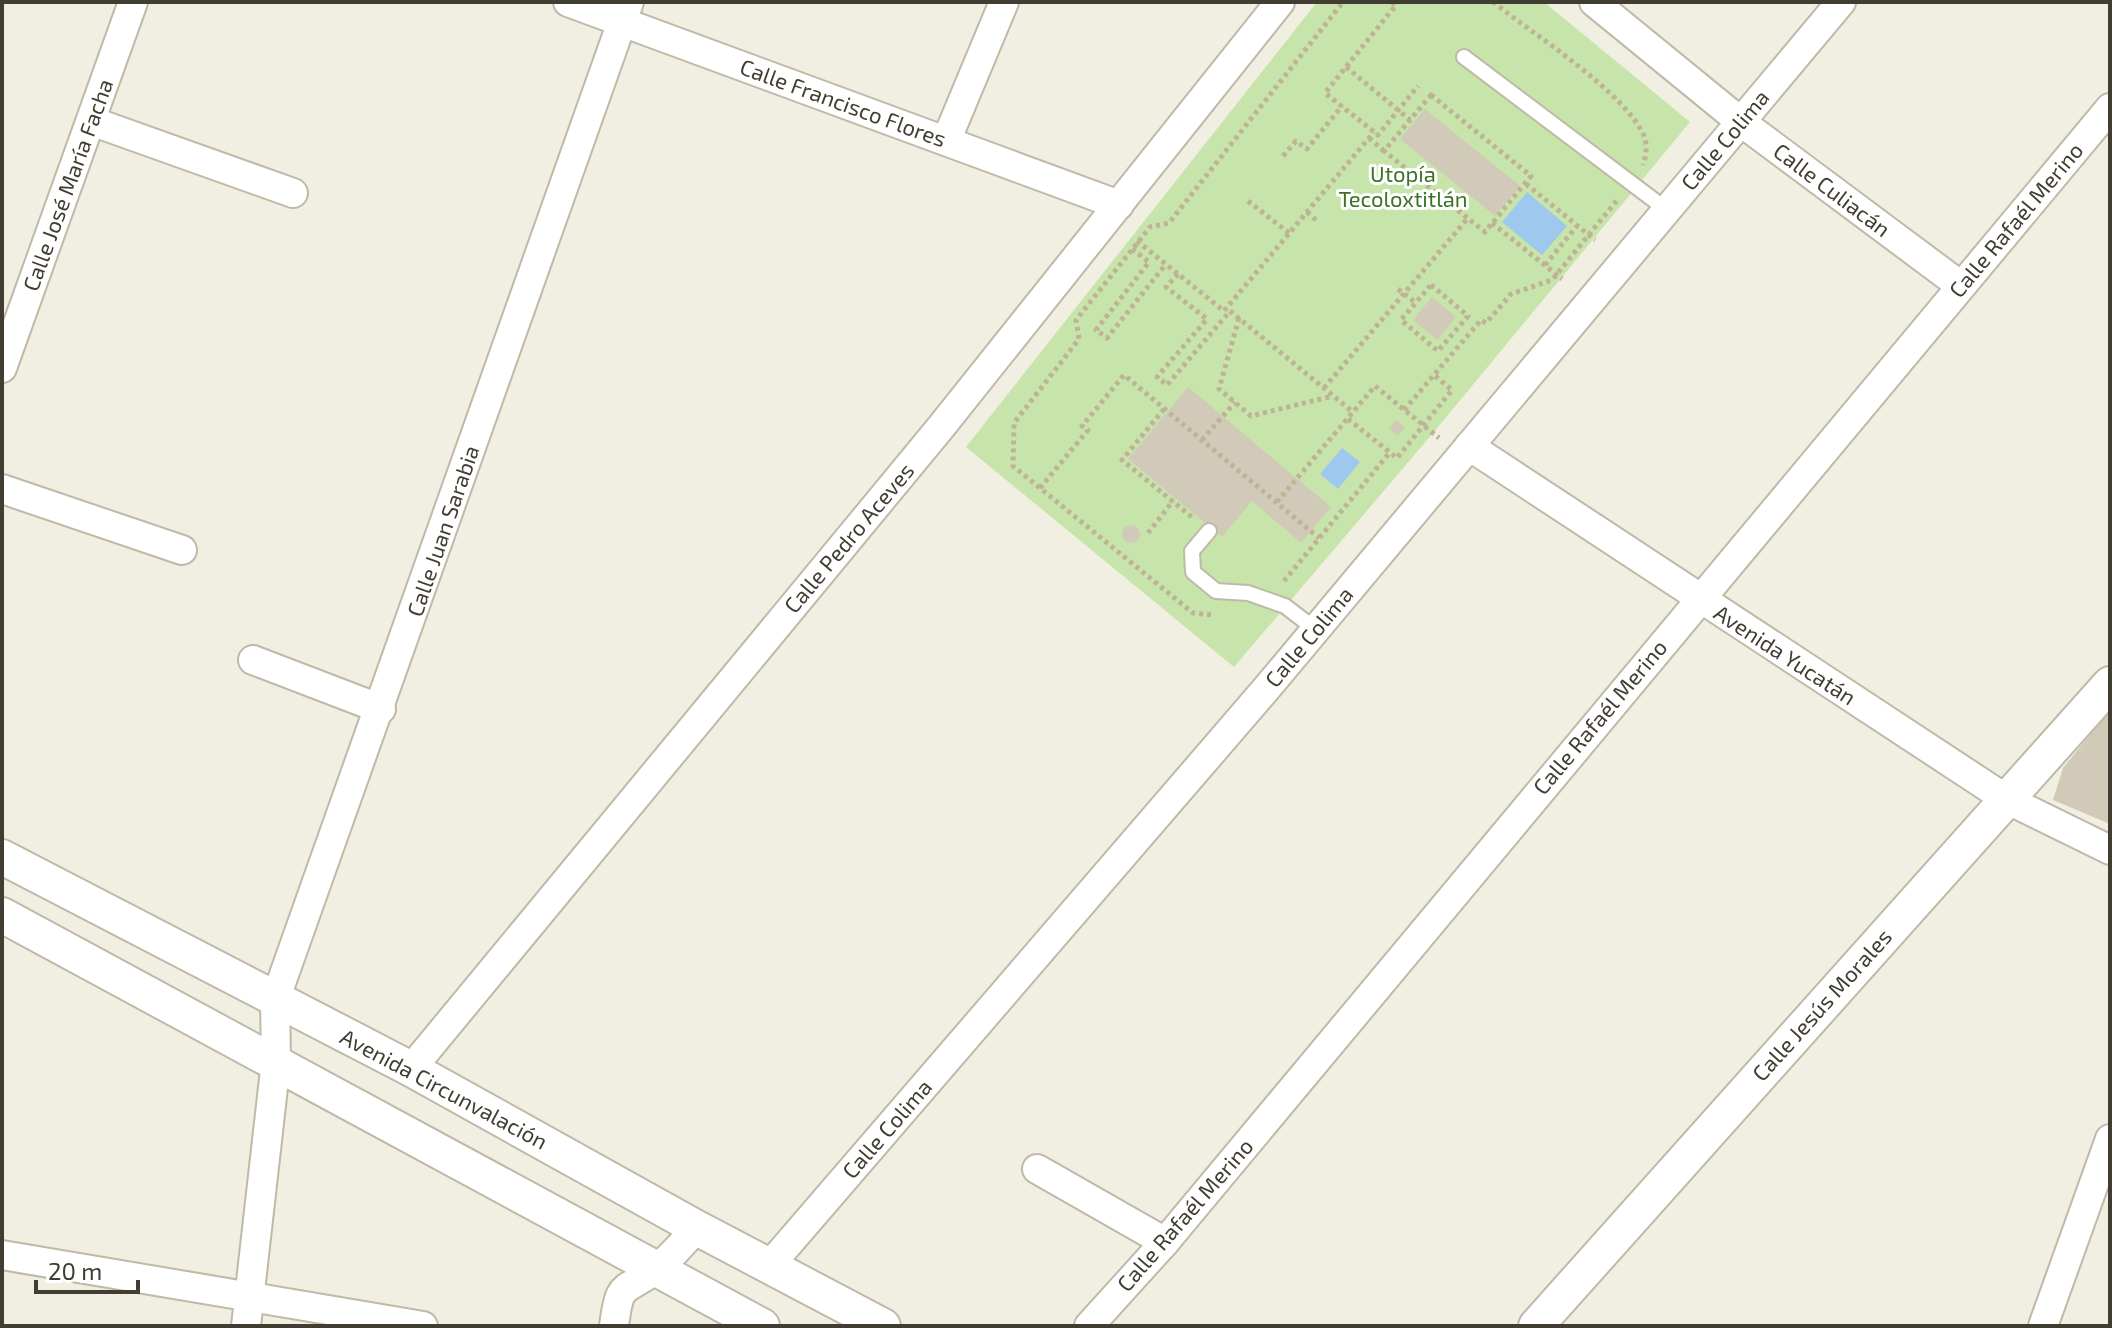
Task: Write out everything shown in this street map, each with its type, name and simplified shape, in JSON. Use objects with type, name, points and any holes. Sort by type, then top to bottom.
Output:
[{"type":"street","name":"Calle José María Facha","points":[[2,368],[133,2]]},
{"type":"street","name":"Calle Francisco Flores","points":[[568,2],[625,12],[946,141],[1119,205]]},
{"type":"street","points":[[946,141],[1004,2]]},
{"type":"street","name":"Calle Pedro Aceves","points":[[411,1069],[941,427],[1280,2]]},
{"type":"street","name":"Calle Culiacán","points":[[1594,2],[1741,122],[1961,286]]},
{"type":"street","name":"Calle Colima","points":[[770,1265],[1315,629],[1841,2]]},
{"type":"street","name":"Calle Juan Sarabia","points":[[246,1326],[276,1061],[275,1000],[381,709],[625,12]]},
{"type":"street","name":"Calle Rafaél Merino","points":[[1089,1326],[1165,1242],[2110,108]]},
{"type":"street","points":[[91,121],[293,193]]},
{"type":"street","name":"Avenida Yucatán","points":[[1465,451],[1699,598],[2006,799],[2110,850]]},
{"type":"street","points":[[2,489],[182,550]]},
{"type":"street","points":[[253,660],[381,709]]},
{"type":"street","name":"Calle Jesús Morales","points":[[1536,1326],[2110,684]]},
{"type":"street","name":"Avenida Circunvalación","points":[[2,857],[411,1069],[697,1228],[883,1326]]},
{"type":"street","points":[[2,915],[762,1326]]},
{"type":"street","points":[[2043,1326],[2110,1139]]},
{"type":"street","points":[[1037,1169],[1165,1242]]},
{"type":"street","points":[[614,1326],[618,1296],[628,1283],[655,1270],[697,1228]]},
{"type":"street","points":[[2,1255],[423,1326]]},
{"type":"lane","points":[[1464,57],[1667,210]]},
{"type":"lane","points":[[1209,531],[1192,551],[1193,572],[1216,591],[1262,596],[1285,606],[1315,629]]},
{"type":"path","points":[[1343,2],[1169,223],[1150,227],[1076,320],[1079,339],[1014,423],[1013,466],[1193,613],[1208,616],[1276,590],[1390,452]]},
{"type":"path","points":[[1384,151],[1431,95],[1531,176],[1485,232],[1384,151],[1372,135],[1325,93],[1396,5],[1392,2]]},
{"type":"path","points":[[1404,410],[1481,320],[1486,323],[1511,294],[1559,277],[1641,171],[1647,152],[1637,122],[1623,104],[1493,2]]},
{"type":"path","points":[[1346,67],[1410,120]]},
{"type":"path","points":[[1178,274],[1166,287],[1207,319],[1157,377],[1167,385],[1289,233],[1418,86]]},
{"type":"path","points":[[1283,156],[1296,141],[1307,149],[1342,106]]},
{"type":"path","points":[[1526,184],[1595,240]]},
{"type":"path","points":[[1248,201],[1289,233]]},
{"type":"path","points":[[1307,212],[1316,220]]},
{"type":"path","points":[[1324,388],[1468,218]]},
{"type":"path","points":[[1492,223],[1559,277]]},
{"type":"path","points":[[1545,265],[1577,226]]},
{"type":"path","points":[[1132,249],[1149,262],[1096,330],[1107,338],[1166,264]]},
{"type":"path","points":[[1149,251],[1224,311],[1228,309]]},
{"type":"path","points":[[1431,285],[1468,316],[1452,334],[1438,351],[1401,320],[1431,285]]},
{"type":"path","points":[[1398,289],[1416,303]]},
{"type":"path","points":[[1228,309],[1353,412]]},
{"type":"path","points":[[1239,318],[1219,389],[1251,416],[1333,396]]},
{"type":"path","points":[[1452,334],[1461,342]]},
{"type":"path","points":[[1040,488],[1088,430],[1082,426],[1124,375],[1319,538]]},
{"type":"path","points":[[1348,419],[1397,458],[1452,390],[1434,375]]},
{"type":"path","points":[[1277,502],[1375,386],[1424,425],[1465,451]]},
{"type":"path","points":[[1202,440],[1235,402]]},
{"type":"path","points":[[1164,409],[1122,460],[1209,531]]},
{"type":"path","points":[[1148,533],[1173,501]]},
{"type":"green space","name":"Utopía Tecoloxtitlán","points":[[1317,2],[1544,2],[1690,122],[1433,433],[1234,667],[966,447]]},
{"type":"water","points":[[1527,192],[1567,226],[1542,255],[1502,222]]},
{"type":"water","points":[[1342,448],[1360,462],[1338,489],[1320,474]]},
{"type":"building","points":[[1425,109],[1520,186],[1495,216],[1400,139]]},
{"type":"building","points":[[1432,297],[1456,317],[1437,340],[1413,320]]},
{"type":"building","points":[[1188,387],[1331,507],[1301,543],[1252,501],[1222,537],[1128,459]]},
{"type":"building","points":[[1396,420],[1405,427],[1398,436],[1389,428]]},
{"type":"building","points":[[1127,525],[1135,525],[1140,534],[1138,541],[1127,543],[1122,538],[1122,530]]},
{"type":"building","points":[[2110,710],[2110,824],[2053,800],[2063,768]]}]
